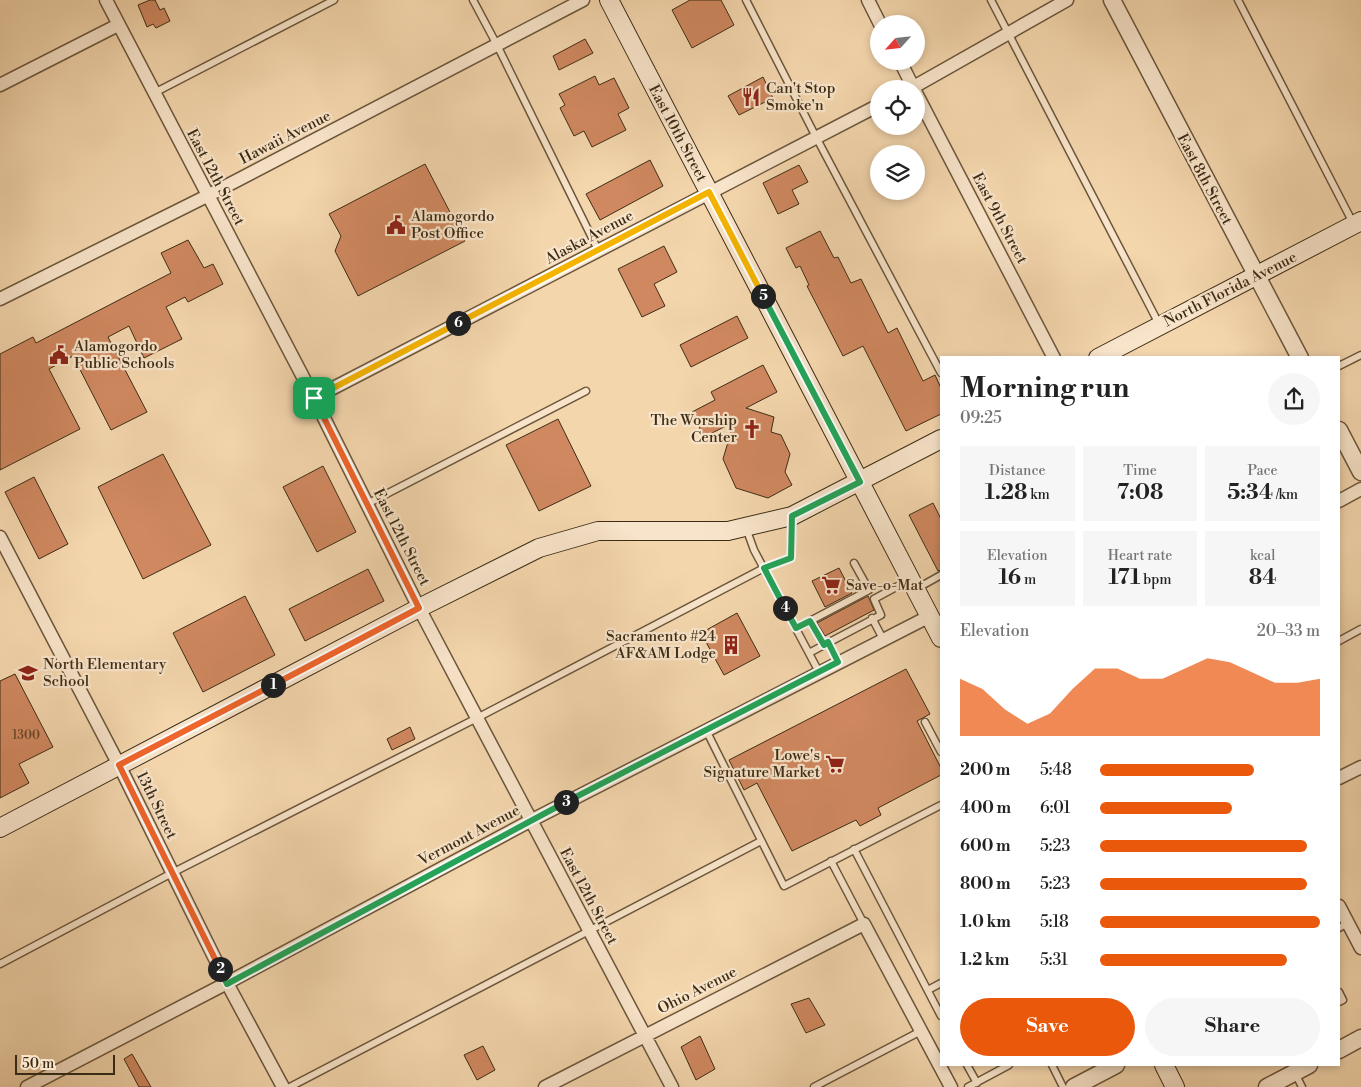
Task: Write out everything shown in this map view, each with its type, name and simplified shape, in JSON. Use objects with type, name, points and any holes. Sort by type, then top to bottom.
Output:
[{"type":"main road","name":"East 10th Street","points":[[609,0],[940,636]]},
{"type":"main road","name":"North Florida Avenue","points":[[1102,356],[1357,223]]},
{"type":"main road","points":[[0,828],[419,608],[540,548],[598,531],[728,531],[792,516],[940,440]]},
{"type":"main road","points":[[1164,1066],[1175,1087]]},
{"type":"street","name":"East 12th Street","points":[[106,0],[314,398],[419,608],[672,1087]]},
{"type":"street","name":"Hawaii Avenue","points":[[0,299],[207,196],[584,0]]},
{"type":"street","points":[[868,0],[876,15]]},
{"type":"street","points":[[925,82],[1067,0]]},
{"type":"street","name":"East 8th Street","points":[[1112,0],[1299,356]]},
{"type":"street","points":[[0,86],[118,25]]},
{"type":"street","name":"Alaska Avenue","points":[[314,398],[870,110]]},
{"type":"street","name":"East 9th Street","points":[[925,112],[1053,356]]},
{"type":"street","points":[[1340,432],[1361,472]]},
{"type":"street","points":[[1340,500],[1361,490]]},
{"type":"street","name":"13th Street","points":[[0,537],[5,558],[119,765],[227,984],[282,1087]]},
{"type":"street","name":"Vermont Avenue","points":[[27,1087],[227,984],[530,821],[930,616]]},
{"type":"street","points":[[1340,778],[1361,767]]},
{"type":"street","points":[[1340,911],[1343,926],[1361,948]]},
{"type":"street","points":[[864,924],[951,1087]]},
{"type":"street","name":"Ohio Avenue","points":[[545,1087],[864,924]]},
{"type":"street","points":[[1340,1049],[1361,1038]]},
{"type":"street","points":[[1074,1087],[1114,1066]]},
{"type":"street","points":[[1267,1087],[1302,1075]]},
{"type":"lane","points":[[154,94],[334,0]]},
{"type":"lane","points":[[473,0],[598,250]]},
{"type":"lane","points":[[746,0],[940,371]]},
{"type":"lane","points":[[991,0],[1160,325]]},
{"type":"lane","points":[[1238,0],[1357,223]]},
{"type":"lane","points":[[1340,366],[1361,355]]},
{"type":"lane","points":[[367,504],[586,391]]},
{"type":"lane","points":[[0,964],[172,873],[477,718],[764,568],[791,558],[792,516]]},
{"type":"lane","points":[[746,527],[754,550],[819,672]]},
{"type":"lane","points":[[809,652],[826,644],[836,634],[863,620],[881,615],[854,563]]},
{"type":"lane","points":[[874,599],[940,576]]},
{"type":"lane","points":[[796,628],[826,616],[869,590]]},
{"type":"lane","points":[[872,618],[883,639]]},
{"type":"lane","points":[[810,621],[838,662]]},
{"type":"lane","points":[[1340,640],[1361,629]]},
{"type":"lane","points":[[925,722],[940,750]]},
{"type":"lane","points":[[706,730],[784,886],[940,806]]},
{"type":"lane","points":[[290,1087],[762,841]]},
{"type":"lane","points":[[854,849],[940,1014]]},
{"type":"lane","points":[[832,861],[864,924]]},
{"type":"lane","points":[[928,990],[940,984]]},
{"type":"lane","points":[[814,1087],[921,1031]]},
{"type":"lane","points":[[968,1066],[976,1083]]},
{"type":"lane","points":[[968,1087],[1006,1066]]},
{"type":"lane","points":[[1052,1066],[1063,1087]]},
{"type":"building","points":[[155,0],[160,10],[164,8],[170,21],[156,28],[153,24],[147,27],[138,5]]},
{"type":"building","points":[[690,0],[721,0],[734,25],[692,48],[672,10]]},
{"type":"building","points":[[585,39],[593,53],[559,70],[553,56]]},
{"type":"building","points":[[595,76],[599,85],[614,78],[629,108],[618,114],[626,130],[592,147],[584,131],[574,136],[560,108],[565,105],[559,94]]},
{"type":"building","name":"Can't Stop Smoke'n","points":[[763,77],[773,98],[739,115],[728,96]]},
{"type":"building","points":[[650,160],[663,186],[600,220],[586,194]]},
{"type":"building","name":"Alamogordo Post Office","points":[[425,164],[465,241],[358,296],[335,251],[341,236],[329,214]]},
{"type":"building","points":[[799,165],[808,182],[792,190],[799,204],[778,214],[763,183]]},
{"type":"building","points":[[820,231],[834,258],[838,257],[851,283],[861,279],[888,333],[897,328],[923,381],[935,375],[940,386],[940,414],[906,431],[863,346],[843,356],[807,286],[809,285],[800,266],[796,268],[786,248]]},
{"type":"building","name":"Alamogordo Public Schools","points":[[188,240],[204,268],[213,264],[223,284],[188,302],[185,297],[166,307],[182,339],[144,358],[129,326],[108,337],[147,412],[111,430],[73,356],[49,369],[80,429],[0,470],[0,354],[33,337],[36,343],[171,273],[161,253]]},
{"type":"building","points":[[664,246],[677,272],[654,284],[665,306],[642,317],[618,269]]},
{"type":"building","points":[[737,316],[748,338],[691,367],[680,345]]},
{"type":"building","name":"The Worship Center","points":[[763,365],[777,392],[746,408],[774,417],[771,432],[781,435],[790,454],[785,472],[792,485],[768,498],[736,488],[723,459],[734,422],[704,437],[692,412],[715,400],[711,392]]},
{"type":"building","points":[[558,419],[591,486],[539,511],[506,445]]},
{"type":"building","points":[[163,454],[211,545],[143,579],[98,487]]},
{"type":"building","points":[[323,466],[356,532],[317,552],[283,487]]},
{"type":"building","points":[[34,477],[68,544],[39,559],[5,492]]},
{"type":"building","points":[[933,503],[940,517],[940,570],[938,571],[909,515]]},
{"type":"building","name":"Save-o-Mat","points":[[839,568],[852,593],[825,607],[812,581]]},
{"type":"building","points":[[368,569],[384,601],[305,641],[289,609]]},
{"type":"building","points":[[245,596],[275,655],[203,692],[173,633]]},
{"type":"building","name":"Save-o-Mat","points":[[868,596],[874,610],[825,636],[817,623]]},
{"type":"building","name":"Sacramento #24 AF&AM Lodge","points":[[737,613],[760,656],[724,675],[701,633]]},
{"type":"building","name":"Lowe's Signature Market","points":[[906,669],[930,714],[917,721],[940,766],[940,776],[878,808],[881,815],[860,826],[856,820],[792,851],[757,783],[744,790],[729,760]]},
{"type":"building","points":[[15,674],[53,747],[19,764],[29,783],[0,798],[0,681]]},
{"type":"building","points":[[410,727],[415,739],[392,750],[387,739]]},
{"type":"building","points":[[809,998],[825,1025],[806,1033],[791,1004]]},
{"type":"building","points":[[700,1036],[715,1069],[696,1080],[681,1047]]},
{"type":"building","points":[[483,1046],[495,1070],[477,1080],[464,1055]]},
{"type":"building","points":[[132,1054],[151,1087],[139,1087],[124,1059]]},
{"type":"place","name":"Can't Stop Smoke'n","points":[[751,97]]},
{"type":"place","name":"Alamogordo Post Office","points":[[396,225]]},
{"type":"place","name":"Alamogordo Public Schools","points":[[59,355]]},
{"type":"place","name":"The Worship Center","points":[[752,429]]},
{"type":"place","name":"Save-o-Mat","points":[[831,585]]},
{"type":"place","name":"Sacramento #24 AF&AM Lodge","points":[[731,645]]},
{"type":"place","name":"North Elementary School","points":[[28,673]]},
{"type":"place","name":"Lowe's Signature Market","points":[[835,764]]},
{"type":"route","points":[[709,192],[860,482],[792,516],[791,558],[764,568],[796,628],[810,621],[824,645],[828,642],[838,662],[530,821],[227,984],[119,765],[419,608],[314,398],[709,192]]}]
